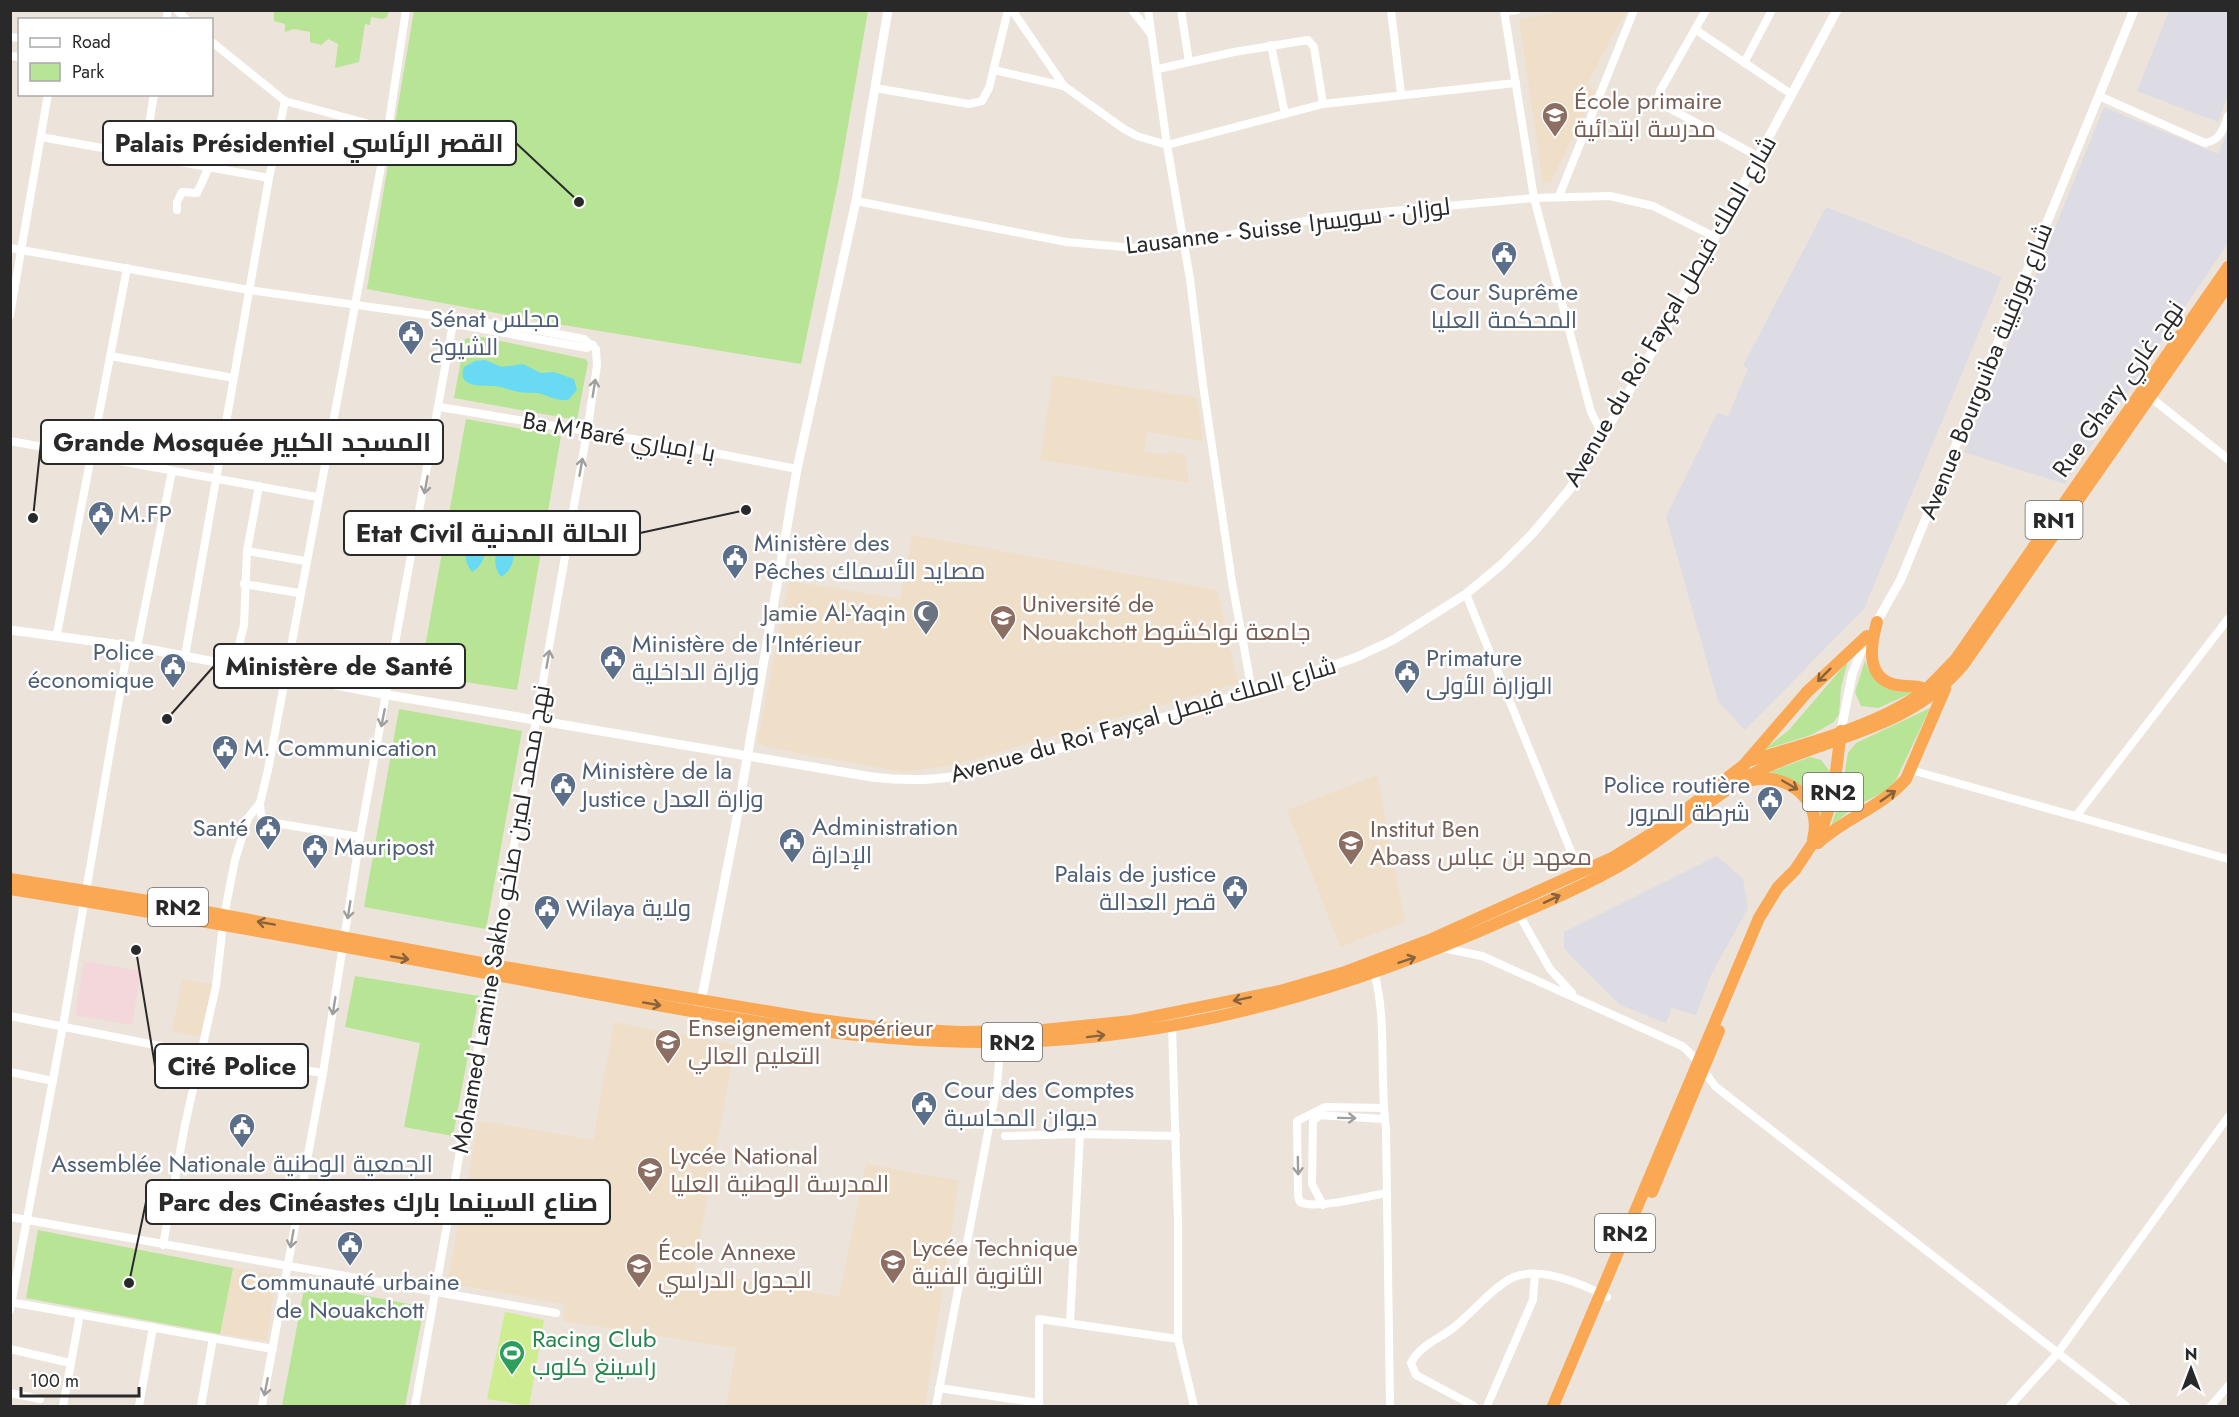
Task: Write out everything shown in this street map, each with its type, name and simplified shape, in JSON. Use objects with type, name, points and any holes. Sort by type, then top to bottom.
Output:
[{"type":"highway","name":"Rue Ghary نهج غاري","points":[[1929,693],[1956,659],[2229,267]]},
{"type":"highway","name":"Rue Ghary نهج غاري","points":[[1841,736],[1896,717],[1950,681],[2033,568],[2229,285]]},
{"type":"highway","points":[[1877,622],[1871,651],[1876,670],[1892,684],[1929,693],[1934,710]]},
{"type":"highway","points":[[1748,761],[1807,692],[1867,636]]},
{"type":"highway","name":"RN2","points":[[1808,852],[1841,824],[1896,791],[1911,770],[1934,710],[1950,681]]},
{"type":"highway","name":"RN2","points":[[1582,879],[1666,824],[1748,761],[1841,736]]},
{"type":"highway","name":"RN2","points":[[1001,1037],[1172,1014],[1280,991],[1442,948],[1516,909],[1582,879],[1620,866],[1672,832],[1734,785],[1759,770],[1841,736]]},
{"type":"highway","name":"RN2","points":[[1553,1407],[1604,1295],[1701,1066],[1759,918],[1778,887],[1795,870],[1808,852],[1829,812],[1841,736]]},
{"type":"highway","points":[[1734,785],[1764,778],[1781,780],[1796,788],[1808,800],[1814,816],[1815,833],[1808,852]]},
{"type":"highway","name":"RN2","points":[[10,879],[223,921],[698,1006],[884,1028],[1001,1037],[1089,1037],[1172,1025],[1284,1000],[1372,967],[1432,939],[1516,909]]},
{"type":"highway","name":"RN2","points":[[10,889],[85,895]]},
{"type":"highway","name":"RN2","points":[[1562,1407],[1604,1295]]},
{"type":"street","points":[[360,837],[269,822],[261,816],[260,803],[388,129],[406,10]]},
{"type":"street","points":[[698,1006],[735,828],[797,469],[856,201],[888,10]]},
{"type":"street","points":[[875,88],[977,104],[986,96],[1010,10]]},
{"type":"street","points":[[1010,10],[1064,86],[1130,133],[1167,145],[1323,104],[1516,83]]},
{"type":"street","points":[[1132,10],[1152,35]]},
{"type":"street","points":[[1148,10],[1232,582],[1252,691]]},
{"type":"street","points":[[1181,10],[1189,62]]},
{"type":"street","points":[[1391,10],[1401,94]]},
{"type":"street","points":[[1517,10],[1505,11],[1534,198],[1592,412],[1603,436]]},
{"type":"street","points":[[1559,196],[1634,10]]},
{"type":"street","points":[[1744,63],[1772,10]]},
{"type":"street","name":"Avenue du Roi Fayçal شارع الملك فيصل","points":[[10,630],[57,634],[133,646],[388,695],[872,777],[916,781],[939,780],[990,769],[1252,691],[1357,657],[1393,640],[1466,594],[1502,565],[1546,519],[1569,490],[1603,436],[1715,237],[1837,10]]},
{"type":"street","name":"Avenue Bourguiba شارع بورقيبة","points":[[1841,736],[1852,675],[1867,636],[1901,579],[2134,10]]},
{"type":"street","points":[[1703,12],[1696,30],[1660,91],[1658,102],[1759,157]]},
{"type":"street","points":[[1696,30],[1791,94]]},
{"type":"street","points":[[1158,69],[1303,39],[1312,42],[1323,104]]},
{"type":"street","points":[[213,43],[285,101],[388,129]]},
{"type":"street","points":[[1270,45],[1285,114]]},
{"type":"street","points":[[994,70],[1064,86]]},
{"type":"street","points":[[10,315],[48,96]]},
{"type":"street","points":[[144,155],[154,96]]},
{"type":"street","points":[[2099,96],[2205,143],[2214,142],[2220,137],[2229,116]]},
{"type":"street","points":[[185,656],[269,178],[285,101]]},
{"type":"street","points":[[41,137],[269,178]]},
{"type":"street","points":[[177,210],[177,202],[182,192],[197,193],[209,167]]},
{"type":"street","name":"Lausanne - Suisse لوزان - سويسرا","points":[[856,201],[1101,247],[1136,248],[1184,243],[1327,217],[1586,195],[1631,199],[1673,215],[1715,237]]},
{"type":"street","points":[[10,248],[249,290],[354,304],[453,322],[388,695],[360,837],[323,1073],[262,1407]]},
{"type":"street","points":[[57,634],[127,268]]},
{"type":"street","name":"Mohamed Lamine Sakho نهج محمد لمين صاخو","points":[[415,1407],[537,720],[598,360],[593,345],[587,348],[453,322]]},
{"type":"street","points":[[110,356],[234,378]]},
{"type":"street","points":[[2150,397],[2229,459]]},
{"type":"street","name":"Ba M'Baré با إمباري","points":[[440,407],[797,469]]},
{"type":"street","points":[[10,441],[317,497]]},
{"type":"street","points":[[172,471],[133,646],[85,895],[11,1305],[80,1314],[273,1349]]},
{"type":"street","points":[[234,665],[244,625],[247,551],[258,486]]},
{"type":"street","points":[[247,551],[305,561]]},
{"type":"street","points":[[244,584],[299,593]]},
{"type":"street","points":[[1466,594],[1582,879]]},
{"type":"street","points":[[2076,816],[2229,619]]},
{"type":"street","points":[[1911,770],[2229,859]]},
{"type":"street","points":[[163,1245],[216,986],[223,921],[242,832],[248,818],[260,803]]},
{"type":"street","points":[[1516,909],[1550,969],[1575,996]]},
{"type":"street","points":[[1432,939],[1442,948],[1482,956],[1672,1040],[1701,1066],[1716,1087],[2126,1407]]},
{"type":"street","points":[[1372,967],[1380,995],[1387,1193],[1390,1407]]},
{"type":"street","points":[[10,1016],[201,1054],[323,1073]]},
{"type":"street","points":[[1172,1025],[1176,1136],[1178,1339],[1194,1407]]},
{"type":"street","points":[[936,1407],[996,1085],[1001,1037]]},
{"type":"street","points":[[10,1072],[53,1081]]},
{"type":"street","points":[[1384,1108],[1325,1107],[1297,1121],[1298,1196],[1300,1202],[1306,1205],[1323,1205],[1387,1193]]},
{"type":"street","points":[[1309,1113],[1319,1116],[1385,1119]]},
{"type":"street","points":[[1319,1116],[1313,1121],[1312,1184],[1323,1205]]},
{"type":"street","points":[[2010,1407],[2057,1354],[2229,1117]]},
{"type":"street","points":[[1005,1136],[1080,1134],[1176,1136]]},
{"type":"street","points":[[1070,1323],[1080,1134]]},
{"type":"street","points":[[10,1217],[287,1268],[556,1313]]},
{"type":"street","points":[[1487,1407],[1533,1300],[1535,1275]]},
{"type":"street","points":[[1474,1407],[1416,1375],[1411,1363],[1414,1357],[1467,1317],[1504,1283],[1515,1277],[1545,1275],[1604,1295]]},
{"type":"street","points":[[63,1407],[80,1314]]},
{"type":"street","points":[[939,1388],[1039,1405],[1039,1319],[1178,1339]]},
{"type":"street","points":[[139,1407],[153,1327]]},
{"type":"street","points":[[201,1407],[213,1338]]},
{"type":"street","points":[[10,1350],[70,1363]]},
{"type":"street","points":[[2211,1407],[2229,1386]]},
{"type":"street","points":[[10,1393],[40,1399]]},
{"type":"shaded area","name":"École primaire مدرسة ابتدائية","points":[[1565,11],[1626,11],[1587,84],[1595,92],[1550,183],[1543,183],[1519,19]]},
{"type":"shaded area","points":[[2169,11],[2228,11],[2228,95],[2218,122],[2137,91]]},
{"type":"shaded area","points":[[2104,107],[2218,154],[2228,130],[2228,243],[2065,484],[1964,452]]},
{"type":"shaded area","points":[[1826,207],[2002,277],[1864,609],[1745,730],[1718,701],[1666,517],[1717,413],[1728,416],[1748,369],[1743,366]]},
{"type":"shaded area","points":[[1053,375],[1197,398],[1203,441],[1147,432],[1144,451],[1185,455],[1189,483],[1040,460]]},
{"type":"shaded area","name":"Université de Nouakchott جامعة نواكشوط","points":[[912,535],[1217,590],[1238,683],[954,765],[903,772],[772,748],[757,743],[789,581],[900,599]]},
{"type":"shaded area","name":"Institut Ben Abass معهد بن عباس","points":[[1377,775],[1405,922],[1340,947],[1287,810]]},
{"type":"shaded area","points":[[1717,856],[1743,879],[1748,908],[1711,975],[1696,1015],[1672,1008],[1666,1023],[1620,1005],[1564,949],[1564,932]]},
{"type":"shaded area","points":[[84,961],[141,971],[132,1025],[75,1015]]},
{"type":"shaded area","points":[[182,979],[213,984],[201,1037],[172,1031]]},
{"type":"shaded area","points":[[614,1022],[735,1045],[694,1271],[839,1297],[866,1164],[959,1181],[925,1406],[726,1406],[736,1348],[563,1321],[565,1304],[447,1283],[479,1121],[593,1140]]},
{"type":"shaded area","points":[[233,1268],[276,1275],[267,1341],[220,1334]]},
{"type":"green space","points":[[274,10],[389,11],[387,17],[382,19],[371,17],[370,25],[365,24],[359,62],[335,68],[338,44],[328,39],[321,45],[310,42],[310,32],[294,29],[285,32],[285,24],[274,21]]},
{"type":"green space","points":[[414,11],[868,11],[838,183],[801,364],[539,321],[367,289]]},
{"type":"green space","points":[[477,336],[585,359],[588,362],[577,420],[454,398],[465,339]]},
{"type":"green space","points":[[466,419],[561,436],[517,690],[420,675]]},
{"type":"green space","points":[[1848,661],[1841,687],[1839,714],[1834,722],[1811,735],[1763,750],[1789,730]]},
{"type":"green space","points":[[1865,661],[1873,677],[1884,687],[1898,692],[1916,691],[1878,708],[1861,706],[1855,692]]},
{"type":"green space","points":[[1930,708],[1896,780],[1886,791],[1854,807],[1831,826],[1840,800],[1848,753],[1856,743]]},
{"type":"green space","points":[[399,709],[522,731],[486,929],[364,907]]},
{"type":"green space","points":[[1810,757],[1821,760],[1831,773],[1826,804],[1821,817],[1818,807],[1808,792],[1795,783],[1770,772]]},
{"type":"green space","points":[[355,976],[479,996],[453,1136],[404,1127],[420,1043],[345,1027]]},
{"type":"green space","points":[[38,1230],[233,1268],[220,1334],[26,1298]]},
{"type":"green space","points":[[305,1284],[424,1307],[405,1406],[282,1406]]},
{"type":"green space","name":"Racing Club راسينغ كلوب","points":[[505,1312],[544,1320],[529,1406],[487,1399]]},
{"type":"water","points":[[485,360],[502,367],[523,364],[541,373],[554,372],[574,379],[577,390],[568,400],[563,400],[537,393],[475,385],[464,380],[464,367],[475,361]]},
{"type":"water","points":[[479,535],[484,545],[484,555],[483,560],[472,572],[466,562],[466,552],[470,543]]},
{"type":"water","points":[[508,540],[513,550],[513,560],[512,565],[501,577],[495,562],[497,552]]},
{"type":"place","name":"École primaire مدرسة ابتدائية","points":[[1555,138]]},
{"type":"place","name":"Palais Présidentiel القصر الرئاسي","points":[[579,202]]},
{"type":"place","name":"Cour Suprême المحكمة العليا","points":[[1504,277]]},
{"type":"place","name":"Sénat مجلس الشيوخ","points":[[411,356]]},
{"type":"place","name":"Etat Civil الحالة المدنية","points":[[746,510]]},
{"type":"place","name":"Grande Mosquée المسجد الكبير","points":[[33,518]]},
{"type":"place","name":"M.FP","points":[[101,537]]},
{"type":"place","name":"Ministère des Pêches مصايد الأسماك","points":[[735,580]]},
{"type":"place","name":"Jamie Al-Yaqin","points":[[926,636]]},
{"type":"place","name":"Université de Nouakchott جامعة نواكشوط","points":[[1003,641]]},
{"type":"place","name":"Ministère de l'Intérieur وزارة الداخلية","points":[[613,681]]},
{"type":"place","name":"Police économique","points":[[173,689]]},
{"type":"place","name":"Primature الوزارة الأولى","points":[[1407,695]]},
{"type":"place","name":"Ministère de Santé","points":[[167,719]]},
{"type":"place","name":"M. Communication","points":[[225,771]]},
{"type":"place","name":"Ministère de la Justice وزارة العدل","points":[[563,808]]},
{"type":"place","name":"Police routière شرطة المرور","points":[[1770,822]]},
{"type":"place","name":"Santé","points":[[268,851]]},
{"type":"place","name":"Administration الإدارة","points":[[792,864]]},
{"type":"place","name":"Institut Ben Abass معهد بن عباس","points":[[1351,866]]},
{"type":"place","name":"Mauripost","points":[[315,870]]},
{"type":"place","name":"Palais de justice قصر العدالة","points":[[1235,911]]},
{"type":"place","name":"Wilaya ولاية","points":[[547,931]]},
{"type":"place","name":"Cité Police","points":[[136,950]]},
{"type":"place","name":"Enseignement supérieur التعليم العالي","points":[[668,1065]]},
{"type":"place","name":"Cour des Comptes ديوان المحاسبة","points":[[924,1127]]},
{"type":"place","name":"Assemblée Nationale الجمعية الوطنية","points":[[242,1149]]},
{"type":"place","name":"Lycée National المدرسة الوطنية العليا","points":[[650,1193]]},
{"type":"place","name":"Communauté urbaine de Nouakchott","points":[[350,1267]]},
{"type":"place","name":"Parc des Cinéastes صناع السينما بارك","points":[[129,1283]]},
{"type":"place","name":"Lycée Technique الثانوية الفنية","points":[[893,1285]]},
{"type":"place","name":"École Annexe الجدول الدراسي","points":[[639,1289]]},
{"type":"place","name":"Racing Club راسينغ كلوب","points":[[512,1376]]}]
